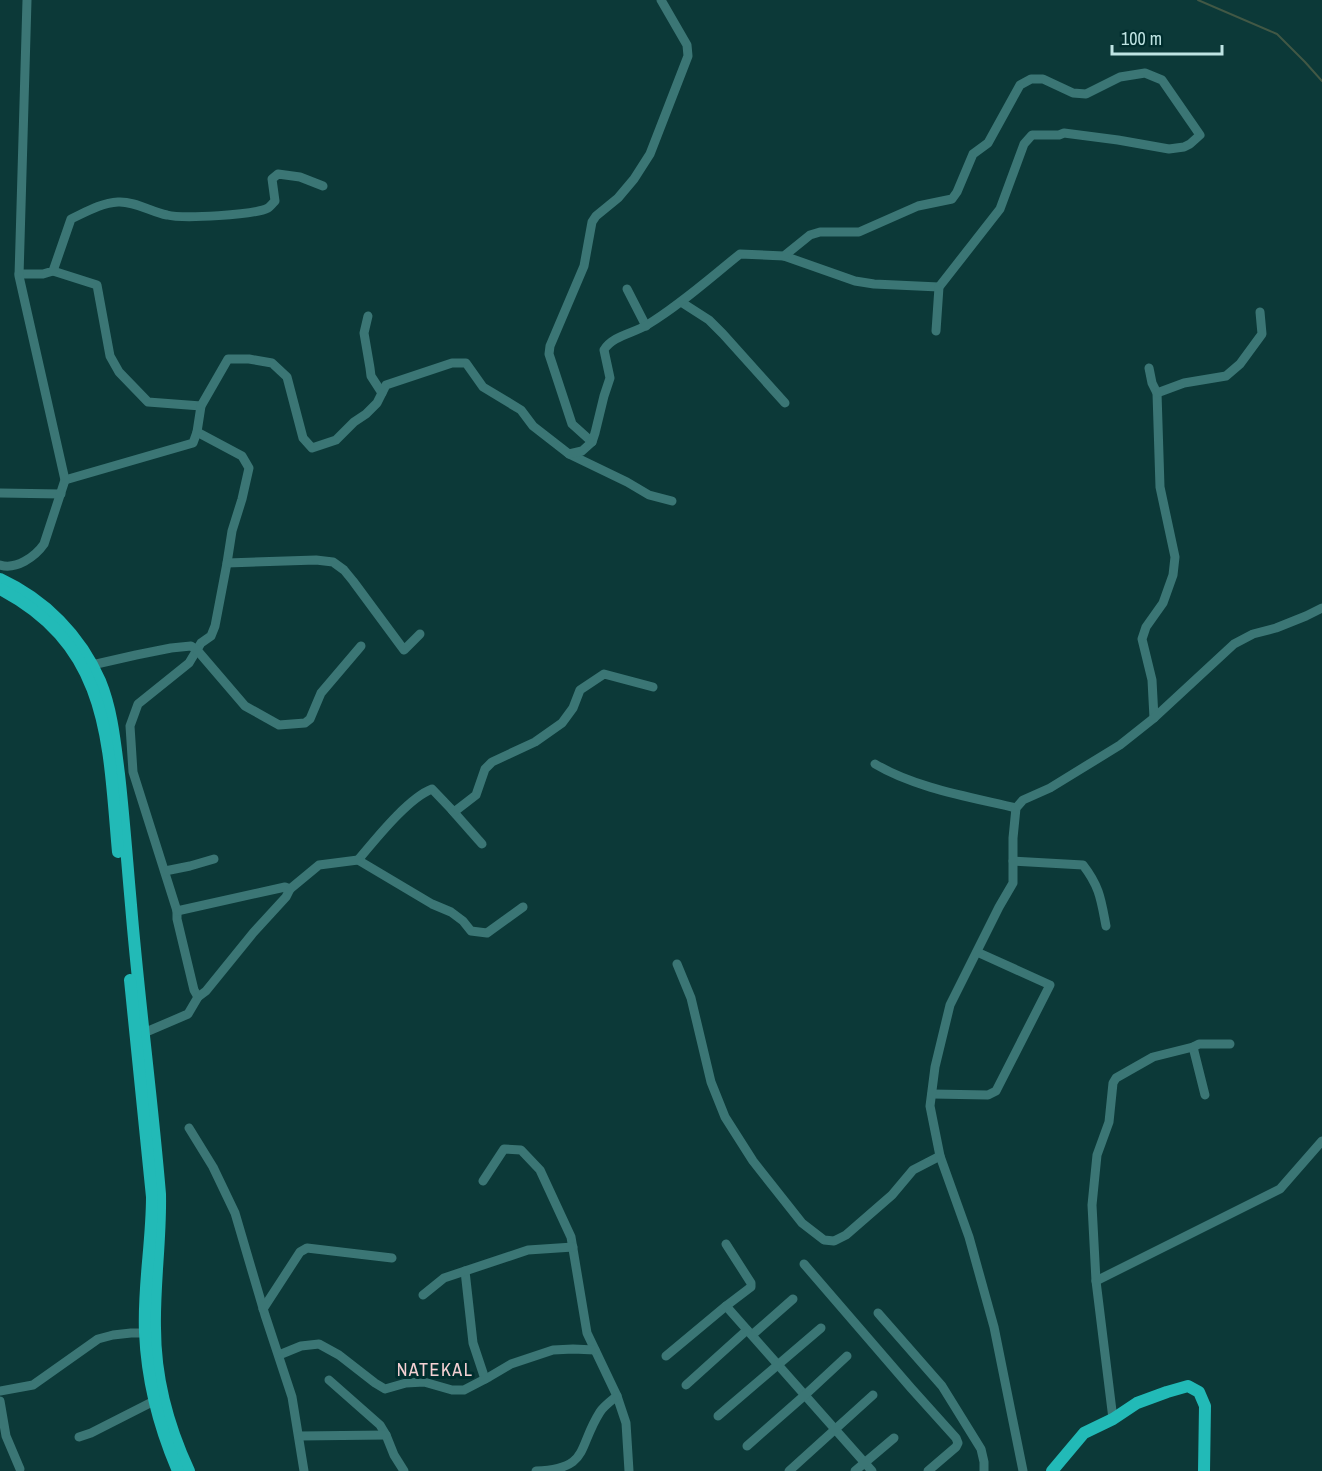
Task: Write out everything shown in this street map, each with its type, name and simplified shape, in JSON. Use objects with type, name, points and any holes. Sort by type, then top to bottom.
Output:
[{"type":"main road","points":[[0,579],[33,598],[53,614],[76,639],[100,683],[110,713],[117,755],[139,1035]]},
{"type":"main road","points":[[0,589],[26,604],[57,631],[78,657],[94,691],[106,736],[139,1035],[160,1194],[161,1221],[150,1335],[149,1374],[166,1442],[178,1471]]},
{"type":"main road","points":[[150,1335],[172,1432],[189,1471]]},
{"type":"main road","points":[[1052,1471],[1084,1433],[1113,1419],[1137,1402],[1188,1386],[1199,1392],[1205,1406],[1204,1471]]},
{"type":"street","points":[[0,565],[7,567],[21,563],[39,552],[44,544],[65,480],[19,274],[27,0]]},
{"type":"street","points":[[591,442],[572,424],[549,354],[550,346],[585,266],[592,222],[618,198],[650,154],[688,56],[687,45],[661,0]]},
{"type":"street","points":[[784,256],[810,235],[820,232],[859,232],[918,206],[952,199],[973,154],[988,143],[1020,85],[1031,79],[1043,79],[1073,93],[1086,94],[1120,77],[1145,73],[1162,80],[1200,135],[1184,147],[1169,149],[1064,133],[1032,135],[1024,144],[1000,209],[939,287],[936,331]]},
{"type":"street","points":[[53,271],[70,219],[102,205],[129,203],[168,216],[200,217],[269,208],[274,201],[272,179],[278,174],[300,177],[323,186]]},
{"type":"street","points":[[569,454],[582,451],[591,442],[610,378],[604,350],[608,343],[646,326],[681,302],[740,254],[784,256],[855,281],[939,287]]},
{"type":"street","points":[[19,274],[43,274],[53,271],[97,285],[110,356],[118,372],[148,402],[201,406]]},
{"type":"street","points":[[627,289],[646,326]]},
{"type":"street","points":[[681,302],[709,320],[785,403]]},
{"type":"street","points":[[1157,393],[1184,383],[1226,376],[1240,364],[1262,334],[1260,312]]},
{"type":"street","points":[[368,316],[363,333],[371,376],[382,393]]},
{"type":"street","points":[[65,480],[193,443],[201,406],[228,359],[249,359],[272,363],[287,377],[303,438],[312,448],[336,440],[377,403],[386,386],[452,363],[466,363],[483,387],[521,410],[533,426],[569,454],[649,495],[672,501]]},
{"type":"street","points":[[1149,368],[1157,393],[1160,487],[1174,557],[1173,575],[1163,603],[1146,627],[1142,639],[1152,680],[1154,718]]},
{"type":"street","points":[[197,432],[242,456],[249,468],[232,531],[215,626],[211,636],[201,643],[189,663],[138,704],[130,726],[133,772],[177,912],[194,990],[198,997]]},
{"type":"street","points":[[0,493],[61,494]]},
{"type":"street","points":[[227,562],[316,560],[333,562],[353,581],[404,650],[420,634]]},
{"type":"street","points":[[1023,1471],[994,1327],[969,1237],[940,1156],[930,1106],[934,1067],[950,1005],[1013,883],[1016,808],[1023,800],[1050,788],[1120,745],[1154,718],[1234,644],[1253,634],[1276,628],[1322,608]]},
{"type":"street","points":[[92,666],[136,655],[190,646],[245,706],[279,726],[305,723],[310,719],[321,693],[361,646]]},
{"type":"street","points":[[454,812],[476,795],[485,769],[492,762],[535,742],[562,723],[573,708],[580,690],[604,674],[653,687]]},
{"type":"street","points":[[874,764],[918,784],[1016,808]]},
{"type":"street","points":[[358,860],[391,822],[422,792],[432,789],[482,844]]},
{"type":"street","points":[[165,871],[214,859]]},
{"type":"street","points":[[139,1035],[188,1014],[198,997],[206,991],[286,897],[290,889],[319,865],[358,860],[432,904],[451,912],[471,931],[487,933],[523,908]]},
{"type":"street","points":[[1013,861],[1083,865],[1100,892],[1106,926]]},
{"type":"street","points":[[177,912],[285,887],[290,889]]},
{"type":"street","points":[[932,1094],[988,1095],[996,1091],[1050,985],[977,952]]},
{"type":"street","points":[[677,964],[690,998],[711,1082],[725,1117],[753,1161],[802,1222],[824,1240],[834,1241],[846,1235],[892,1195],[913,1170],[940,1156]]},
{"type":"street","points":[[1113,1419],[1096,1281],[1092,1205],[1097,1155],[1109,1122],[1113,1083],[1116,1078],[1153,1057],[1199,1044],[1230,1044]]},
{"type":"street","points":[[1193,1047],[1205,1095]]},
{"type":"street","points":[[189,1128],[213,1167],[235,1214],[292,1397],[304,1471]]},
{"type":"street","points":[[1096,1281],[1280,1189],[1322,1141]]},
{"type":"street","points":[[483,1181],[504,1149],[521,1150],[540,1170],[571,1237],[587,1333],[617,1396],[626,1423],[628,1471]]},
{"type":"street","points":[[666,1356],[751,1287],[751,1283],[726,1244]]},
{"type":"street","points":[[423,1295],[444,1278],[528,1250],[573,1247]]},
{"type":"street","points":[[263,1309],[300,1252],[307,1248],[392,1258]]},
{"type":"street","points":[[804,1264],[956,1438],[958,1443],[956,1447],[928,1471]]},
{"type":"street","points":[[465,1271],[473,1343],[485,1379]]},
{"type":"street","points":[[686,1385],[793,1299]]},
{"type":"street","points":[[726,1306],[872,1471]]},
{"type":"street","points":[[878,1313],[942,1386],[981,1449],[984,1471]]},
{"type":"street","points":[[718,1416],[821,1328]]},
{"type":"street","points":[[0,1391],[33,1384],[98,1340],[113,1335],[150,1335]]},
{"type":"street","points":[[279,1355],[301,1346],[320,1344],[385,1389],[406,1383],[424,1382],[452,1390],[464,1390],[511,1364],[553,1350],[595,1350]]},
{"type":"street","points":[[747,1446],[847,1356]]},
{"type":"street","points":[[329,1380],[380,1425],[404,1471]]},
{"type":"street","points":[[789,1471],[873,1395]]},
{"type":"street","points":[[536,1471],[560,1469],[571,1464],[579,1456],[600,1410],[617,1396]]},
{"type":"street","points":[[0,1401],[6,1436],[20,1469]]},
{"type":"street","points":[[78,1437],[91,1433],[154,1401]]},
{"type":"street","points":[[299,1436],[386,1435]]},
{"type":"street","points":[[855,1471],[894,1438]]},
{"type":"waterway","points":[[1198,0],[1277,34],[1322,81]]},
{"type":"district","name":"NATEKAL","points":[[435,1369]]}]
